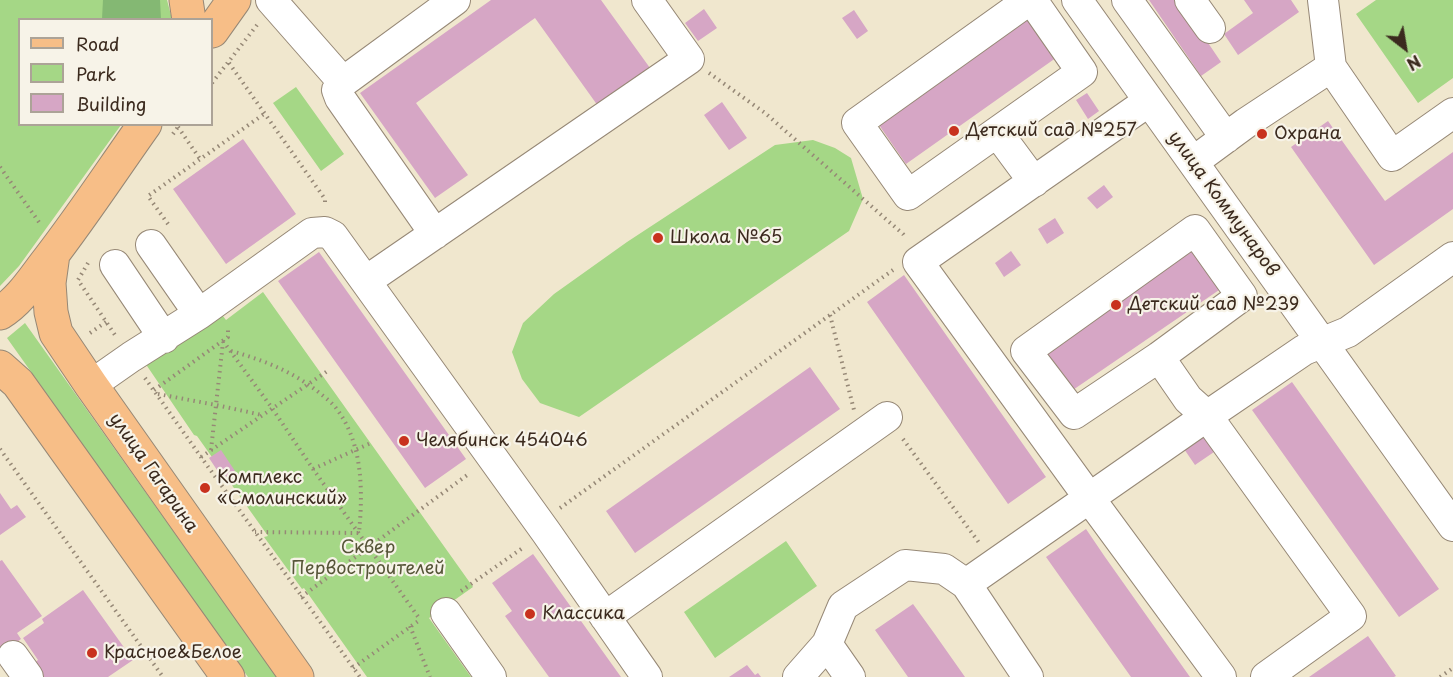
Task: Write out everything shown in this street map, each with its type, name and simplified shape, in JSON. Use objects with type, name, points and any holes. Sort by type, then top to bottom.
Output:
[{"type":"main road","points":[[186,0],[189,18]]},
{"type":"main road","points":[[213,30],[234,0]]},
{"type":"main road","points":[[0,313],[9,308],[24,292],[53,254],[159,130]]},
{"type":"main road","name":"улица Гагарина","points":[[53,254],[49,283],[51,312],[56,333],[297,677]]},
{"type":"main road","points":[[0,368],[18,383],[228,677]]},
{"type":"street","points":[[435,234],[340,98],[337,90],[343,82],[455,0]]},
{"type":"street","points":[[366,280],[689,59],[646,0]]},
{"type":"street","points":[[1030,0],[1082,72],[908,195],[857,123],[1030,0]]},
{"type":"street","name":"улица Коммунаров","points":[[1077,0],[1453,526]]},
{"type":"street","points":[[1127,0],[1226,138]]},
{"type":"street","points":[[1190,0],[1210,28]]},
{"type":"street","points":[[1323,0],[1330,67],[1392,156],[1453,113]]},
{"type":"street","points":[[272,1],[343,82]]},
{"type":"street","points":[[1193,162],[1246,123],[1330,67]]},
{"type":"street","points":[[1149,101],[918,262],[1221,677]]},
{"type":"street","points":[[997,132],[1034,182]]},
{"type":"street","points":[[1195,230],[1242,296],[1159,357],[1074,414],[1026,351],[1195,230]]},
{"type":"street","points":[[91,385],[131,357],[164,338],[312,233],[325,232],[333,236],[647,677]]},
{"type":"street","points":[[160,234],[210,306]]},
{"type":"street","points":[[966,584],[1304,350],[1348,332],[1453,257]]},
{"type":"street","points":[[102,262],[164,338]]},
{"type":"street","points":[[1159,357],[1188,399],[1207,416],[1351,616],[1266,677]]},
{"type":"street","points":[[605,617],[887,417]]},
{"type":"street","points":[[798,677],[827,644],[843,606],[905,565],[944,570],[966,584],[1028,677]]},
{"type":"street","points":[[436,621],[491,677]]},
{"type":"street","points":[[827,644],[850,677]]},
{"type":"path","points":[[213,82],[229,63],[272,1]]},
{"type":"path","points":[[539,523],[901,264],[918,262],[903,234],[765,113],[689,59]]},
{"type":"path","points":[[229,63],[325,199],[325,232]]},
{"type":"path","points":[[160,234],[148,196],[264,114]]},
{"type":"path","points":[[159,130],[179,126],[200,159]]},
{"type":"path","points":[[102,262],[78,280],[201,457],[360,677]]},
{"type":"path","points":[[156,392],[228,337],[228,315],[210,306]]},
{"type":"path","points":[[830,315],[860,436]]},
{"type":"path","points":[[223,341],[273,408],[369,547],[436,621]]},
{"type":"path","points":[[211,450],[223,341]]},
{"type":"path","points":[[230,351],[264,362],[309,384],[335,406],[347,426],[359,466],[362,502],[359,533]]},
{"type":"path","points":[[201,457],[328,370]]},
{"type":"path","points":[[156,392],[262,416]]},
{"type":"path","points":[[887,417],[995,564]]},
{"type":"path","points":[[313,469],[373,442]]},
{"type":"path","points":[[0,449],[163,677]]},
{"type":"path","points":[[301,597],[492,457]]},
{"type":"path","points":[[255,532],[359,533]]},
{"type":"path","points":[[410,626],[430,677]]},
{"type":"path","points":[[1440,677],[1453,668]]},
{"type":"green space","points":[[0,0],[167,0],[172,18],[18,18],[18,126],[120,126],[19,266],[0,286]]},
{"type":"green space","points":[[103,0],[160,0],[161,18],[102,18]]},
{"type":"green space","points":[[1376,0],[1453,0],[1453,78],[1418,103],[1356,14]]},
{"type":"green space","points":[[296,87],[344,154],[321,171],[273,103]]},
{"type":"green space","points":[[813,140],[835,148],[851,158],[863,199],[849,231],[579,417],[540,403],[522,379],[512,352],[523,323],[554,294],[627,242],[775,145]]},
{"type":"green space","name":"Сквер Первостроителей","points":[[263,292],[473,587],[429,618],[471,677],[367,677],[304,588],[302,589],[264,537],[268,536],[145,363],[219,311],[226,320]]},
{"type":"green space","points":[[25,323],[277,677],[248,677],[7,338]]},
{"type":"green space","points":[[786,541],[817,586],[715,658],[684,612]]},
{"type":"building","points":[[491,0],[601,0],[650,68],[598,106],[535,18],[416,103],[468,175],[435,198],[360,93]]},
{"type":"building","points":[[1149,0],[1179,0],[1221,62],[1201,76]]},
{"type":"building","points":[[1244,0],[1291,0],[1299,12],[1238,55],[1224,34],[1253,13]]},
{"type":"building","points":[[704,9],[717,28],[698,41],[685,23]]},
{"type":"building","points":[[854,10],[868,31],[857,39],[842,18]]},
{"type":"building","points":[[1033,16],[1060,55],[906,164],[879,125]]},
{"type":"building","points":[[1087,93],[1099,111],[1088,119],[1076,100]]},
{"type":"building","points":[[722,102],[747,138],[729,150],[704,115]]},
{"type":"building","points":[[1328,121],[1385,201],[1453,152],[1453,209],[1374,265],[1291,147]]},
{"type":"building","points":[[243,139],[296,214],[226,264],[173,189]]},
{"type":"building","points":[[1104,185],[1113,197],[1097,209],[1087,198]]},
{"type":"building","points":[[1055,218],[1064,233],[1047,244],[1038,229]]},
{"type":"building","points":[[1193,246],[1222,288],[1067,394],[1038,353]]},
{"type":"building","points":[[1011,251],[1021,265],[1004,277],[995,263]]},
{"type":"building","points":[[319,252],[466,459],[425,488],[278,281]]},
{"type":"building","points":[[904,275],[1046,477],[1008,504],[867,302]]},
{"type":"building","points":[[810,367],[840,409],[635,553],[606,511]]},
{"type":"building","points":[[1292,382],[1439,589],[1399,617],[1252,410]]},
{"type":"building","points":[[1201,433],[1214,452],[1195,465],[1182,446]]},
{"type":"building","points":[[221,450],[235,471],[223,479],[209,458]]},
{"type":"building","points":[[0,493],[11,509],[17,505],[26,517],[0,535]]},
{"type":"building","points":[[1086,529],[1190,677],[1131,677],[1046,557]]},
{"type":"building","points":[[533,554],[621,677],[549,677],[505,616],[512,611],[492,583]]},
{"type":"building","points":[[2,560],[42,616],[17,633],[21,639],[0,654],[0,561]]},
{"type":"building","points":[[83,590],[133,660],[108,677],[41,677],[32,665],[38,660],[23,638],[44,623],[42,619]]},
{"type":"building","points":[[913,604],[965,677],[908,677],[875,630]]},
{"type":"building","points":[[1368,636],[1396,676],[1309,677]]},
{"type":"building","points":[[747,665],[755,675],[758,673],[761,677],[729,677]]},
{"type":"place","name":"Детский сад №257","points":[[954,131]]},
{"type":"place","name":"Охрана","points":[[1262,134]]},
{"type":"place","name":"Школа №65","points":[[658,238]]},
{"type":"place","name":"Детский сад №239","points":[[1116,305]]},
{"type":"place","name":"Челябинск 454046","points":[[404,441]]},
{"type":"place","name":"Комплекс «Смолинский»","points":[[205,488]]},
{"type":"place","name":"Классика","points":[[530,614]]},
{"type":"place","name":"Красное&Белое","points":[[92,653]]}]
